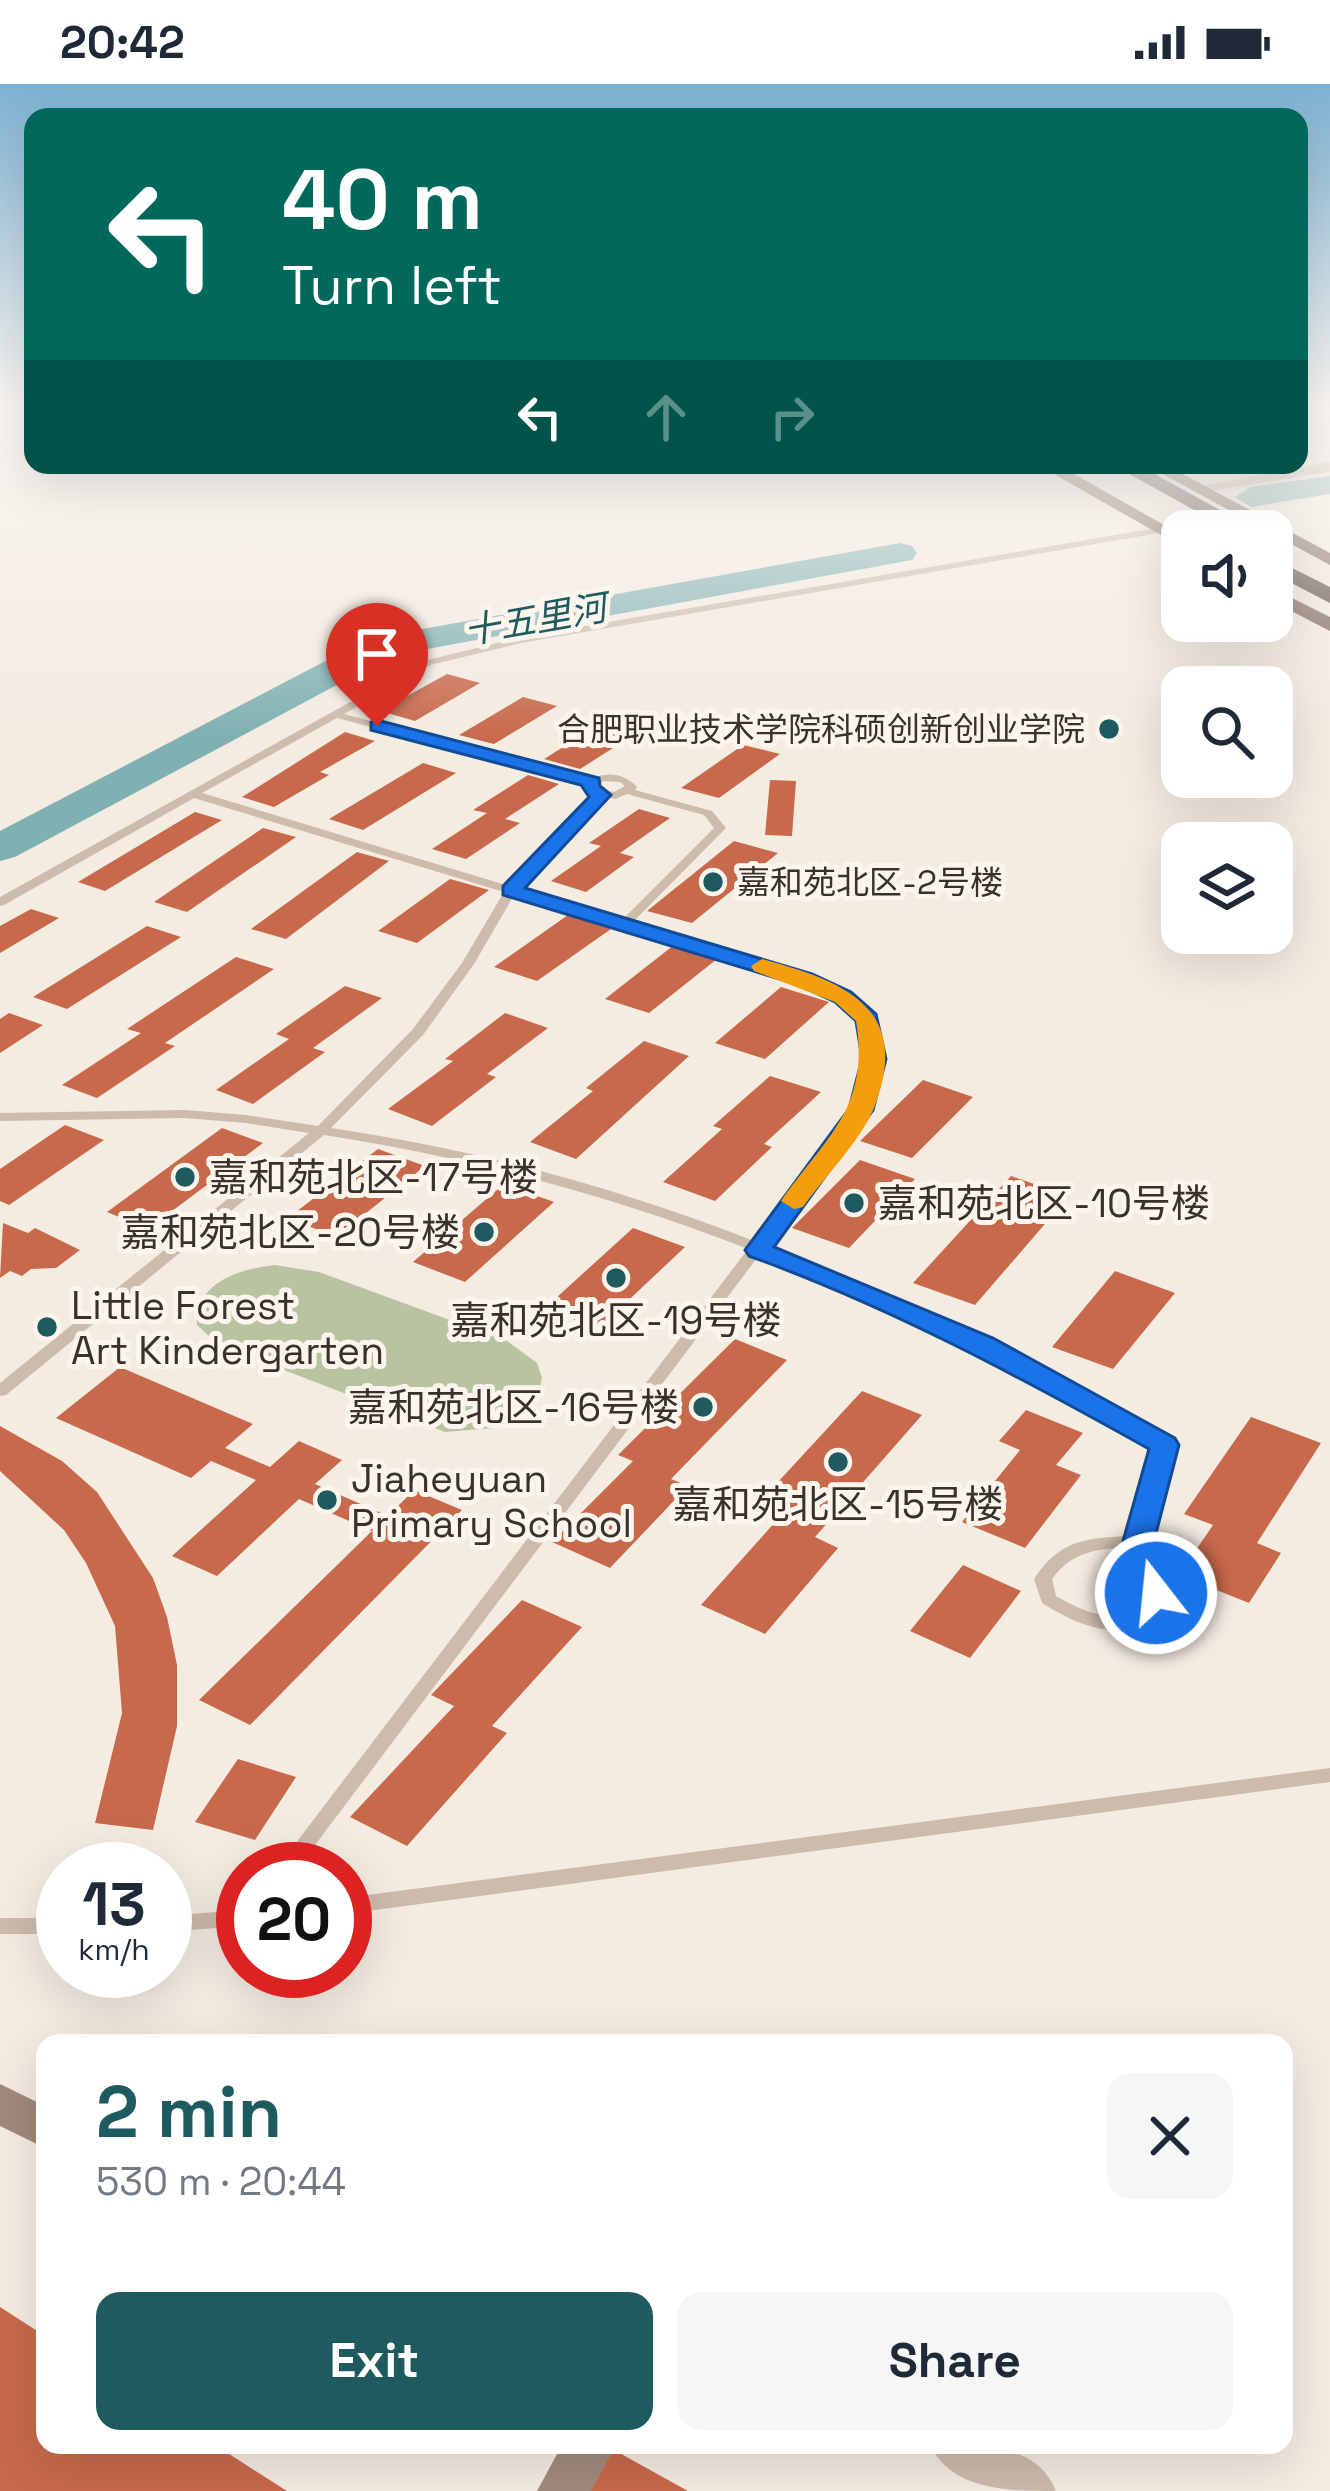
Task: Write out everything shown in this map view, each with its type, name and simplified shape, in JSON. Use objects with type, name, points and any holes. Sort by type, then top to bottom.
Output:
[{"type":"highway","points":[[1293,555],[1330,575]]},
{"type":"highway","points":[[1293,576],[1330,596]]},
{"type":"main road","points":[[1134,514],[1161,529]]},
{"type":"main road","points":[[1246,514],[1330,560]]},
{"type":"main road","points":[[1293,606],[1330,626]]},
{"type":"street","points":[[0,2103],[36,2124]]},
{"type":"street","points":[[562,2491],[585,2454]]},
{"type":"street","points":[[970,2454],[1031,2491]]},
{"type":"lane","points":[[0,902],[427,663],[521,640],[1161,530]]},
{"type":"lane","points":[[334,715],[592,782],[622,779],[631,784],[628,791]]},
{"type":"lane","points":[[592,782],[589,788],[601,795]]},
{"type":"lane","points":[[0,1391],[320,1131],[418,1032],[468,964],[511,891],[601,795],[628,791],[708,813],[720,828],[624,925]]},
{"type":"lane","points":[[192,794],[804,979],[843,997],[867,1018],[874,1059],[861,1110],[307,1842]]},
{"type":"lane","points":[[0,1118],[222,1118],[428,1146],[526,1169],[833,1277],[983,1344],[1165,1445],[1138,1541],[1154,1568],[1156,1593],[1144,1614],[1126,1624],[1097,1624],[1070,1616],[1048,1599],[1043,1579],[1057,1556],[1086,1545],[1138,1541]]},
{"type":"lane","points":[[372,1902],[1330,1775]]},
{"type":"lane","points":[[0,1926],[36,1926]]},
{"type":"green space","points":[[275,1265],[319,1272],[507,1341],[537,1363],[542,1378],[539,1393],[514,1420],[493,1428],[445,1432],[219,1345],[197,1325],[201,1300],[218,1283],[250,1269]]},
{"type":"building","points":[[447,674],[480,683],[415,721],[380,711]]},
{"type":"building","points":[[523,697],[557,706],[494,744],[459,735]]},
{"type":"building","points":[[610,718],[646,727],[580,769],[544,759]]},
{"type":"building","points":[[345,732],[375,741],[320,772],[329,775],[274,807],[242,797]]},
{"type":"building","points":[[743,745],[780,754],[719,798],[681,788]]},
{"type":"building","points":[[423,763],[456,773],[363,830],[329,819]]},
{"type":"building","points":[[528,775],[559,784],[505,819],[520,823],[466,859],[432,849],[487,813],[473,810]]},
{"type":"building","points":[[770,780],[796,781],[792,836],[765,835]]},
{"type":"building","points":[[639,809],[670,818],[620,853],[634,857],[586,892],[551,881],[601,846],[589,843]]},
{"type":"building","points":[[195,812],[222,820],[105,891],[78,882]]},
{"type":"building","points":[[263,828],[296,837],[187,912],[154,902]]},
{"type":"building","name":"嘉和苑北区-2号楼","points":[[734,841],[778,853],[692,923],[647,911]]},
{"type":"building","points":[[357,852],[389,861],[286,939],[251,929]]},
{"type":"building","points":[[450,879],[489,890],[417,943],[378,931]]},
{"type":"building","points":[[31,909],[59,918],[0,953],[0,926]]},
{"type":"building","points":[[568,915],[611,929],[537,981],[494,967]]},
{"type":"building","points":[[147,926],[181,937],[67,1009],[33,997]]},
{"type":"building","points":[[674,945],[717,959],[649,1013],[605,999]]},
{"type":"building","points":[[236,957],[274,969],[165,1043],[175,1046],[97,1098],[62,1085],[141,1033],[127,1029]]},
{"type":"building","points":[[345,986],[382,998],[313,1048],[325,1052],[253,1104],[216,1090],[289,1039],[276,1034]]},
{"type":"building","points":[[781,987],[829,1002],[765,1059],[715,1043]]},
{"type":"building","points":[[9,1013],[43,1025],[0,1053],[0,1019]]},
{"type":"building","points":[[505,1013],[548,1028],[487,1074],[496,1077],[432,1126],[388,1109],[453,1061],[445,1059]]},
{"type":"building","points":[[644,1041],[689,1056],[576,1159],[530,1142],[593,1091],[586,1088]]},
{"type":"building","points":[[770,1076],[821,1092],[764,1144],[772,1147],[715,1201],[663,1182],[722,1129],[713,1126]]},
{"type":"building","points":[[923,1080],[973,1097],[912,1158],[860,1141]]},
{"type":"building","points":[[65,1125],[104,1140],[9,1205],[0,1201],[0,1169]]},
{"type":"building","name":"嘉和苑北区-17号楼","points":[[222,1128],[263,1143],[148,1229],[107,1212]]},
{"type":"building","points":[[378,1149],[425,1166],[336,1237],[288,1218]]},
{"type":"building","name":"嘉和苑北区-10号楼","points":[[860,1160],[915,1179],[849,1248],[792,1228]]},
{"type":"building","points":[[1011,1176],[1069,1196],[975,1305],[913,1283]]},
{"type":"building","name":"嘉和苑北区-20号楼","points":[[504,1184],[554,1202],[465,1282],[413,1262]]},
{"type":"building","points":[[3,1223],[28,1233],[35,1228],[80,1250],[56,1268],[31,1269],[22,1276],[10,1271],[0,1278]]},
{"type":"building","name":"嘉和苑北区-19号楼","points":[[633,1228],[685,1247],[598,1329],[545,1308]]},
{"type":"building","points":[[1115,1271],[1175,1293],[1113,1369],[1052,1347]]},
{"type":"building","points":[[735,1339],[787,1360],[671,1479],[688,1486],[610,1568],[552,1542],[633,1461],[618,1455]]},
{"type":"building","points":[[120,1367],[253,1424],[225,1448],[270,1467],[299,1441],[342,1460],[315,1484],[388,1516],[414,1490],[462,1510],[250,1725],[199,1700],[372,1531],[299,1499],[217,1576],[172,1556],[256,1480],[211,1461],[191,1478],[56,1418]]},
{"type":"building","points":[[862,1391],[922,1415],[815,1537],[838,1548],[765,1634],[701,1605],[777,1520],[752,1510]]},
{"type":"building","points":[[1026,1410],[1083,1433],[1056,1465],[1081,1475],[1025,1548],[962,1522],[1020,1450],[999,1441]]},
{"type":"building","points":[[1251,1417],[1321,1443],[1257,1543],[1281,1553],[1249,1603],[1179,1575],[1213,1525],[1184,1514]]},
{"type":"building","points":[[0,1426],[62,1461],[97,1492],[153,1578],[177,1665],[177,1726],[153,1830],[95,1823],[122,1713],[115,1626],[86,1563],[64,1530],[0,1471]]},
{"type":"building","points":[[963,1565],[1021,1591],[970,1658],[910,1631]]},
{"type":"building","points":[[522,1600],[582,1627],[492,1726],[507,1733],[407,1846],[350,1817],[454,1706],[431,1695]]},
{"type":"building","points":[[238,1759],[296,1777],[255,1840],[195,1822]]},
{"type":"building","points":[[0,2307],[36,2330],[36,2454],[229,2454],[287,2491],[0,2491]]},
{"type":"building","points":[[585,2454],[621,2454],[688,2491],[562,2491]]},
{"type":"waterway","name":"十五里河","points":[[0,848],[348,664],[402,643],[900,553]]},
{"type":"slow traffic","points":[[762,966],[843,997],[867,1018],[874,1059],[861,1110],[794,1201]]},
{"type":"place","name":"合肥职业技术学院科硕创新创业学院","points":[[1109,729]]},
{"type":"place","name":"嘉和苑北区-2号楼","points":[[713,882]]},
{"type":"place","name":"嘉和苑北区-17号楼","points":[[185,1177]]},
{"type":"place","name":"嘉和苑北区-10号楼","points":[[854,1203]]},
{"type":"place","name":"嘉和苑北区-20号楼","points":[[484,1232]]},
{"type":"place","name":"嘉和苑北区-19号楼","points":[[616,1278]]},
{"type":"place","name":"Little Forest Art Kindergarten","points":[[47,1327]]},
{"type":"place","name":"嘉和苑北区-16号楼","points":[[703,1407]]},
{"type":"place","name":"嘉和苑北区-15号楼","points":[[838,1462]]},
{"type":"place","name":"Jiaheyuan Primary School","points":[[327,1500]]},
{"type":"route","points":[[377,726],[592,782],[591,791],[601,795],[511,891],[804,979],[843,997],[867,1018],[874,1059],[861,1110],[758,1250],[833,1277],[983,1344],[1165,1445],[1138,1541],[1154,1568],[1156,1593]]}]
